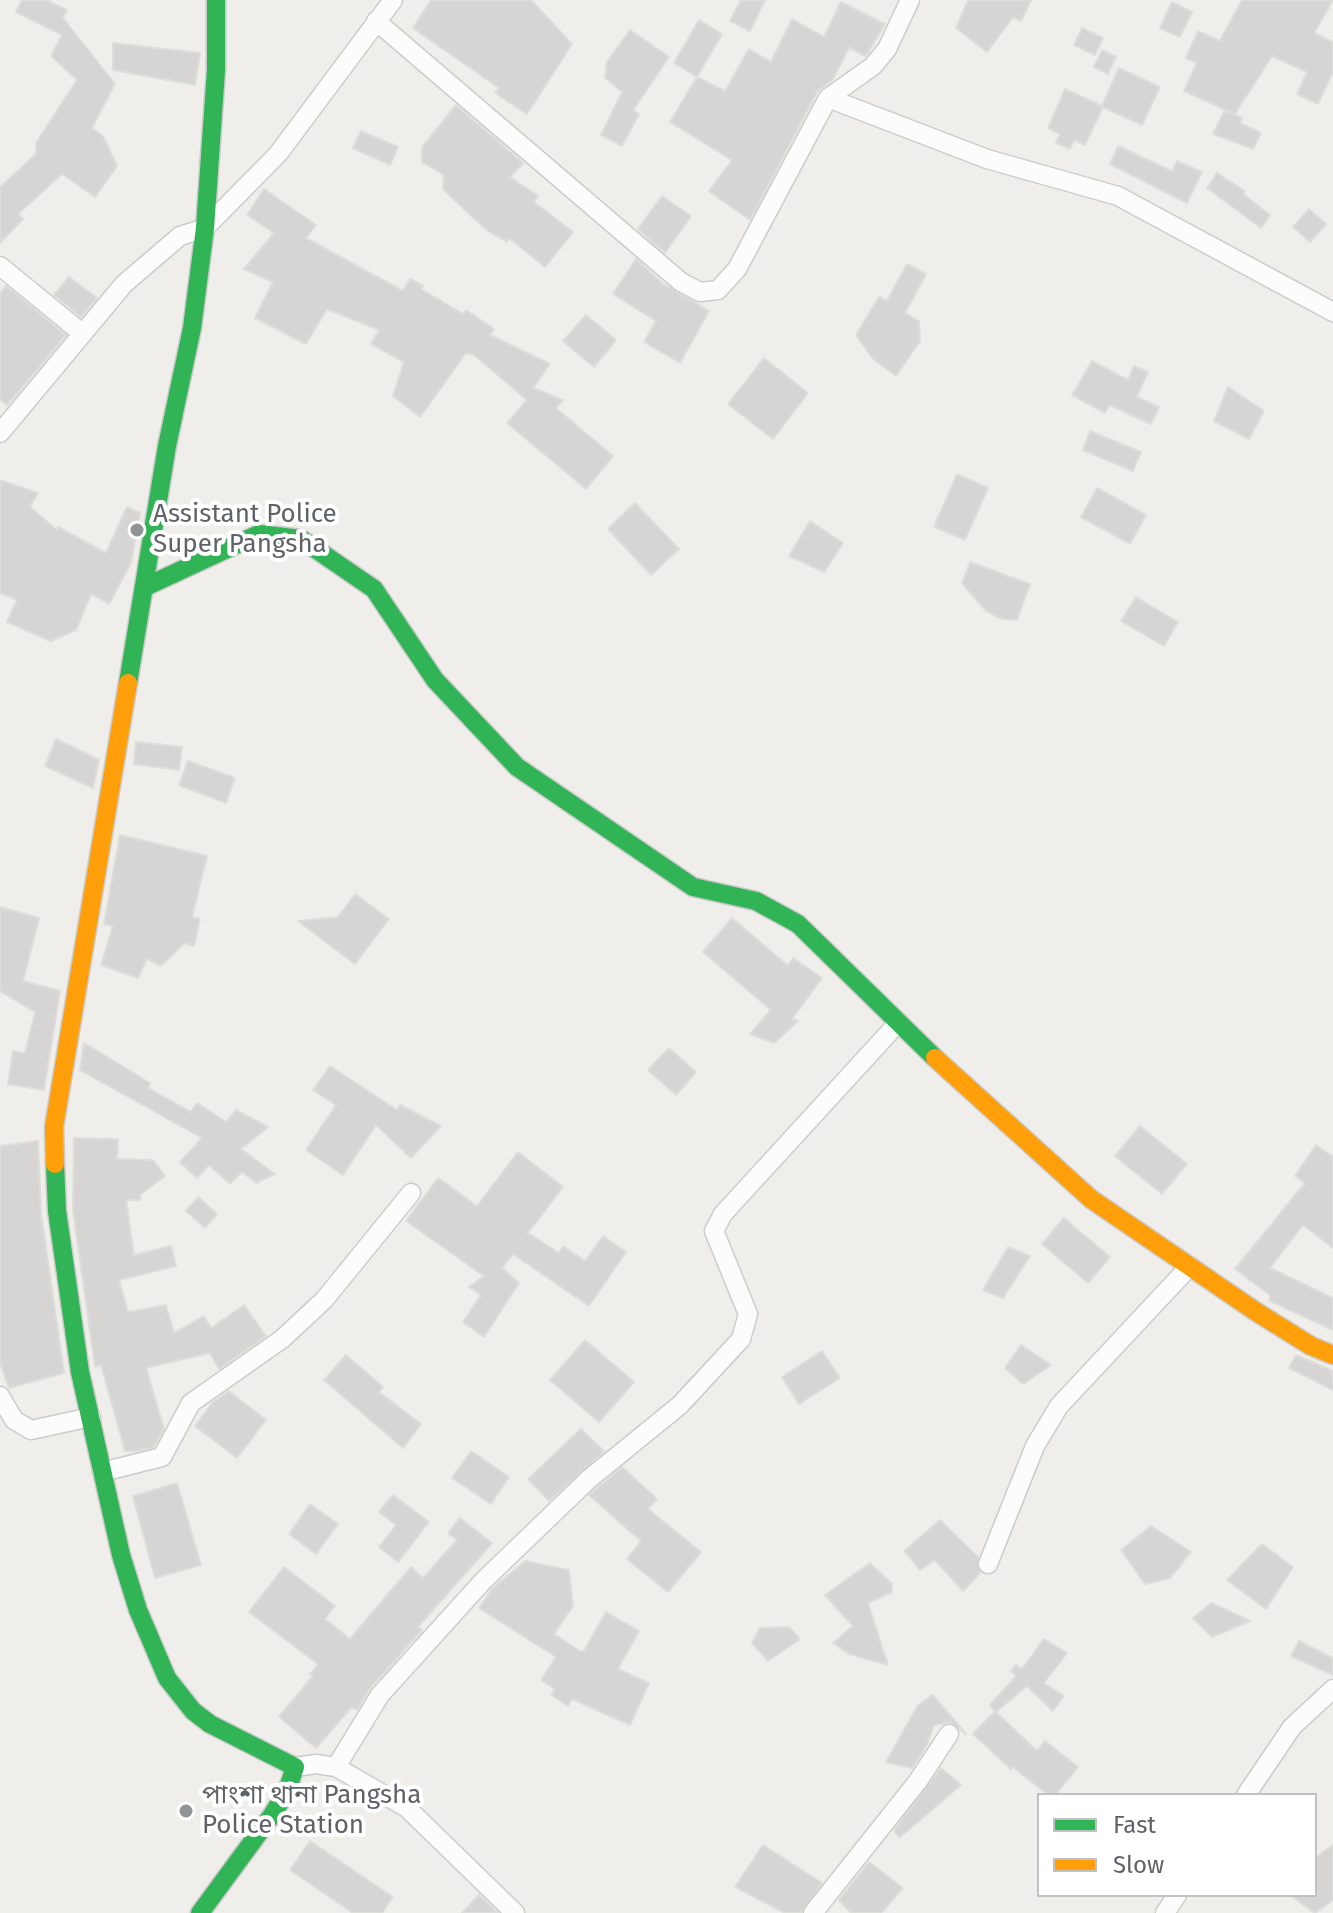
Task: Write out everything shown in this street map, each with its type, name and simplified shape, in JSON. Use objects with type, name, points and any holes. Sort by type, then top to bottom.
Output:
[{"type":"street","points":[[216,0],[205,228],[192,328],[167,446],[54,1127],[57,1211],[65,1283],[102,1472],[138,1610],[167,1678],[193,1711],[210,1724],[295,1767],[316,1764],[336,1767],[407,1808],[515,1913]]},
{"type":"street","points":[[0,433],[124,284],[180,236],[205,228],[278,154],[393,0]]},
{"type":"street","points":[[376,21],[681,282],[700,292],[718,290],[737,269],[828,98],[873,66],[887,49],[910,0]]},
{"type":"street","points":[[828,98],[987,159],[1118,196],[1333,312]]},
{"type":"street","points":[[0,266],[83,334]]},
{"type":"street","points":[[145,587],[259,534],[301,539],[374,589],[435,680],[517,767],[693,887],[756,901],[798,924],[897,1024],[1091,1199],[1311,1346],[1333,1355]]},
{"type":"street","points":[[336,1767],[380,1695],[483,1581],[589,1479],[680,1405],[741,1339],[747,1328],[748,1314],[714,1231],[723,1214],[897,1024]]},
{"type":"street","points":[[102,1472],[162,1457],[191,1403],[256,1361],[324,1300],[411,1193]]},
{"type":"street","points":[[988,1564],[1035,1446],[1059,1406],[1190,1266]]},
{"type":"street","points":[[0,1396],[14,1420],[31,1430],[91,1417]]},
{"type":"street","points":[[1247,1793],[1292,1727],[1333,1689]]},
{"type":"street","points":[[813,1913],[918,1781],[949,1734]]},
{"type":"street","points":[[200,1913],[272,1815],[287,1791],[295,1767]]},
{"type":"building","points":[[22,0],[46,0],[67,10],[63,18],[115,84],[92,128],[103,136],[117,166],[95,197],[62,174],[18,214],[23,219],[0,243],[0,187],[36,154],[36,143],[77,80],[51,56],[62,35],[16,12]]},
{"type":"building","points":[[431,0],[531,0],[572,44],[527,114],[495,93],[499,88],[413,28]]},
{"type":"building","points":[[741,0],[765,0],[750,31],[730,21]]},
{"type":"building","points":[[968,0],[1031,0],[1021,21],[1013,17],[987,52],[956,28]]},
{"type":"building","points":[[1242,0],[1333,0],[1314,33],[1333,42],[1333,72],[1318,104],[1297,94],[1307,72],[1272,56],[1235,114],[1184,91],[1197,63],[1186,58],[1198,31],[1220,41]]},
{"type":"building","points":[[841,2],[885,24],[866,56],[849,48],[833,79],[817,92],[750,220],[709,191],[732,160],[670,122],[697,77],[725,91],[749,49],[771,62],[792,19],[824,37]]},
{"type":"building","points":[[1172,2],[1192,12],[1180,37],[1160,28]]},
{"type":"building","points":[[699,20],[722,34],[697,77],[674,63]]},
{"type":"building","points":[[1082,28],[1103,38],[1095,55],[1074,45]]},
{"type":"building","points":[[630,30],[669,57],[633,110],[639,114],[622,146],[601,135],[622,92],[605,78],[607,62]]},
{"type":"building","points":[[113,43],[200,53],[195,85],[113,70]]},
{"type":"building","points":[[1102,50],[1116,57],[1108,74],[1094,67]]},
{"type":"building","points":[[1119,68],[1160,87],[1142,125],[1103,107],[1085,145],[1074,140],[1070,149],[1056,143],[1060,134],[1048,128],[1065,89],[1102,106]]},
{"type":"building","points":[[456,105],[523,163],[510,177],[538,196],[534,202],[573,232],[545,267],[509,238],[507,242],[485,229],[443,189],[444,175],[422,162],[422,147]]},
{"type":"building","points":[[1225,110],[1242,118],[1240,123],[1261,133],[1253,149],[1213,134]]},
{"type":"building","points":[[361,131],[398,147],[390,165],[353,148]]},
{"type":"building","points":[[1118,146],[1172,171],[1177,161],[1202,172],[1187,203],[1110,164]]},
{"type":"building","points":[[1217,173],[1245,191],[1243,194],[1270,215],[1261,228],[1207,188]]},
{"type":"building","points":[[264,189],[316,225],[306,238],[403,291],[410,279],[463,314],[466,310],[494,329],[490,335],[550,364],[533,388],[563,400],[556,408],[613,456],[586,489],[507,423],[527,400],[474,355],[466,353],[420,417],[393,396],[404,362],[371,344],[379,330],[327,309],[306,344],[255,318],[273,282],[244,269],[274,233],[247,215]]},
{"type":"building","points":[[662,196],[691,216],[665,253],[638,229]]},
{"type":"building","points":[[1309,209],[1326,224],[1310,242],[1293,227]]},
{"type":"building","points":[[636,259],[663,284],[709,311],[680,363],[644,342],[656,321],[613,294]]},
{"type":"building","points":[[907,264],[926,274],[905,313],[919,321],[920,341],[896,376],[872,358],[856,335],[879,297],[887,301]]},
{"type":"building","points":[[69,277],[97,298],[81,317],[54,295]]},
{"type":"building","points":[[6,286],[66,335],[7,405],[0,399],[0,293]]},
{"type":"building","points":[[586,315],[616,340],[594,367],[563,341]]},
{"type":"building","points":[[764,358],[808,393],[773,439],[728,404]]},
{"type":"building","points":[[1092,361],[1128,380],[1134,366],[1148,372],[1137,397],[1159,407],[1151,424],[1109,405],[1105,413],[1072,395]]},
{"type":"building","points":[[1228,387],[1264,411],[1249,439],[1214,421]]},
{"type":"building","points":[[1090,431],[1141,452],[1133,471],[1083,450]]},
{"type":"building","points":[[957,474],[988,488],[965,540],[934,527]]},
{"type":"building","points":[[0,480],[38,493],[30,507],[57,530],[58,527],[106,553],[127,507],[140,513],[131,563],[109,604],[91,594],[76,630],[51,641],[7,622],[17,600],[0,593]]},
{"type":"building","points":[[1097,488],[1146,515],[1130,544],[1081,517]]},
{"type":"building","points":[[635,503],[679,549],[651,575],[608,529]]},
{"type":"building","points":[[810,521],[843,543],[824,572],[789,556]]},
{"type":"building","points":[[970,562],[1030,584],[1017,620],[1002,619],[986,611],[962,583]]},
{"type":"building","points":[[1136,597],[1178,622],[1164,646],[1121,621]]},
{"type":"building","points":[[56,739],[99,760],[93,788],[45,766]]},
{"type":"building","points":[[136,742],[182,747],[179,770],[134,764]]},
{"type":"building","points":[[188,761],[235,778],[226,803],[179,785]]},
{"type":"building","points":[[120,835],[207,856],[192,917],[200,919],[194,946],[184,943],[161,966],[147,959],[138,978],[101,965],[113,926],[104,924]]},
{"type":"building","points":[[355,894],[389,919],[355,964],[298,921],[338,917]]},
{"type":"building","points":[[0,907],[39,918],[23,981],[60,991],[44,1090],[8,1084],[13,1051],[25,1053],[35,1012],[0,991]]},
{"type":"building","points":[[732,918],[788,966],[793,958],[822,978],[792,1019],[798,1021],[774,1043],[750,1034],[771,1010],[703,952]]},
{"type":"building","points":[[84,1043],[150,1083],[148,1088],[191,1112],[197,1103],[226,1122],[236,1110],[268,1127],[241,1149],[275,1174],[256,1183],[242,1172],[230,1184],[209,1165],[197,1178],[180,1162],[202,1138],[80,1070]]},
{"type":"building","points":[[669,1048],[696,1072],[676,1095],[648,1070]]},
{"type":"building","points":[[330,1066],[397,1110],[400,1105],[441,1126],[411,1158],[376,1125],[343,1175],[306,1150],[336,1105],[313,1090]]},
{"type":"building","points":[[1140,1126],[1187,1164],[1162,1194],[1115,1156]]},
{"type":"building","points":[[74,1138],[118,1139],[117,1159],[153,1160],[165,1176],[140,1195],[140,1200],[126,1200],[134,1255],[171,1246],[176,1266],[119,1280],[128,1312],[166,1305],[174,1333],[204,1316],[211,1328],[244,1305],[266,1336],[219,1369],[210,1353],[146,1368],[164,1429],[154,1447],[137,1451],[125,1451],[101,1365],[95,1367],[73,1210]]},
{"type":"building","points":[[38,1141],[41,1213],[64,1373],[9,1388],[0,1363],[0,1146]]},
{"type":"building","points":[[1316,1145],[1333,1157],[1333,1248],[1303,1225],[1270,1268],[1333,1298],[1333,1330],[1270,1301],[1270,1295],[1235,1269],[1305,1183],[1295,1176]]},
{"type":"building","points":[[518,1152],[563,1187],[528,1233],[559,1253],[563,1246],[585,1261],[603,1236],[626,1252],[589,1306],[513,1254],[502,1268],[519,1283],[484,1337],[463,1322],[481,1295],[469,1287],[484,1276],[406,1221],[438,1178],[477,1206]]},
{"type":"building","points":[[198,1197],[217,1214],[205,1228],[186,1211]]},
{"type":"building","points":[[1064,1218],[1110,1257],[1088,1283],[1042,1244]]},
{"type":"building","points":[[1008,1247],[1030,1256],[1003,1298],[983,1290]]},
{"type":"building","points":[[585,1340],[634,1382],[599,1422],[550,1380]]},
{"type":"building","points":[[1021,1345],[1051,1365],[1023,1384],[1005,1368]]},
{"type":"building","points":[[822,1351],[840,1378],[799,1404],[782,1377]]},
{"type":"building","points":[[346,1355],[383,1387],[379,1392],[421,1424],[403,1448],[324,1380]]},
{"type":"building","points":[[1296,1355],[1333,1371],[1333,1390],[1289,1368]]},
{"type":"building","points":[[229,1391],[266,1420],[237,1458],[195,1426],[213,1402]]},
{"type":"building","points":[[581,1429],[604,1451],[549,1501],[528,1479]]},
{"type":"building","points":[[471,1451],[509,1477],[491,1504],[452,1478]]},
{"type":"building","points":[[622,1467],[657,1499],[648,1509],[701,1552],[668,1592],[627,1559],[641,1541],[589,1495]]},
{"type":"building","points":[[177,1483],[201,1565],[155,1578],[133,1496]]},
{"type":"building","points":[[393,1495],[429,1522],[398,1562],[379,1547],[396,1525],[379,1512]]},
{"type":"building","points":[[310,1504],[338,1524],[316,1554],[289,1534]]},
{"type":"building","points":[[460,1518],[492,1543],[418,1627],[422,1630],[371,1687],[357,1710],[352,1707],[316,1748],[279,1717],[313,1676],[310,1674],[318,1664],[249,1612],[284,1567],[335,1606],[325,1619],[350,1639],[411,1567],[423,1578],[457,1540],[448,1533]]},
{"type":"building","points":[[940,1520],[978,1557],[980,1573],[963,1591],[935,1560],[920,1570],[904,1551]]},
{"type":"building","points":[[1151,1526],[1191,1552],[1170,1578],[1145,1584],[1121,1550]]},
{"type":"building","points":[[1262,1544],[1293,1567],[1266,1609],[1227,1580]]},
{"type":"building","points":[[525,1561],[569,1570],[573,1606],[554,1634],[580,1651],[584,1651],[606,1612],[639,1631],[618,1669],[649,1683],[630,1725],[572,1699],[568,1706],[551,1695],[555,1689],[541,1680],[556,1657],[479,1608],[492,1589]]},
{"type":"building","points":[[870,1563],[892,1584],[892,1592],[868,1603],[888,1665],[849,1654],[833,1643],[853,1626],[825,1595]]},
{"type":"building","points":[[1211,1603],[1250,1621],[1212,1637],[1193,1618]]},
{"type":"building","points":[[789,1627],[800,1639],[768,1661],[752,1643],[760,1628]]},
{"type":"building","points":[[1044,1639],[1067,1653],[1044,1683],[1064,1696],[1053,1711],[1027,1686],[996,1712],[990,1705],[1016,1676],[1011,1671],[1016,1665],[1022,1669]]},
{"type":"building","points":[[1299,1641],[1333,1658],[1333,1675],[1291,1656]]},
{"type":"building","points":[[933,1695],[966,1734],[950,1722],[934,1725],[926,1747],[912,1768],[886,1762],[918,1705]]},
{"type":"building","points":[[995,1711],[1037,1751],[1045,1741],[1078,1767],[1057,1793],[1046,1793],[1013,1767],[1011,1769],[973,1734]]},
{"type":"building","points":[[941,1768],[961,1785],[899,1838],[894,1830]]},
{"type":"building","points":[[310,1841],[393,1897],[382,1913],[353,1913],[290,1870]]},
{"type":"building","points":[[763,1845],[822,1883],[801,1913],[785,1913],[735,1887]]},
{"type":"building","points":[[1333,1845],[1333,1900],[1315,1913],[1293,1897],[1317,1897],[1317,1857]]},
{"type":"building","points":[[869,1862],[903,1888],[881,1913],[851,1913],[839,1900]]},
{"type":"building","points":[[479,1895],[498,1913],[462,1913]]},
{"type":"traffic: fast","points":[[128,683],[167,446],[192,328],[205,228],[216,70],[216,0]]},
{"type":"traffic: fast","points":[[145,587],[259,534],[301,539],[374,589],[435,680],[517,767],[693,887],[756,901],[798,924],[935,1058]]},
{"type":"traffic: fast","points":[[55,1164],[57,1211],[80,1372],[121,1555],[138,1610],[167,1678],[193,1711],[210,1724],[295,1767],[287,1791],[272,1815],[200,1913]]},
{"type":"traffic: slow","points":[[55,1164],[54,1127],[128,683]]},
{"type":"traffic: slow","points":[[935,1058],[1091,1199],[1255,1311],[1311,1346],[1333,1355]]},
{"type":"place","name":"Assistant Police Super Pangsha","points":[[137,530]]},
{"type":"place","name":"পাংশা থানা Pangsha Police Station","points":[[186,1811]]}]
